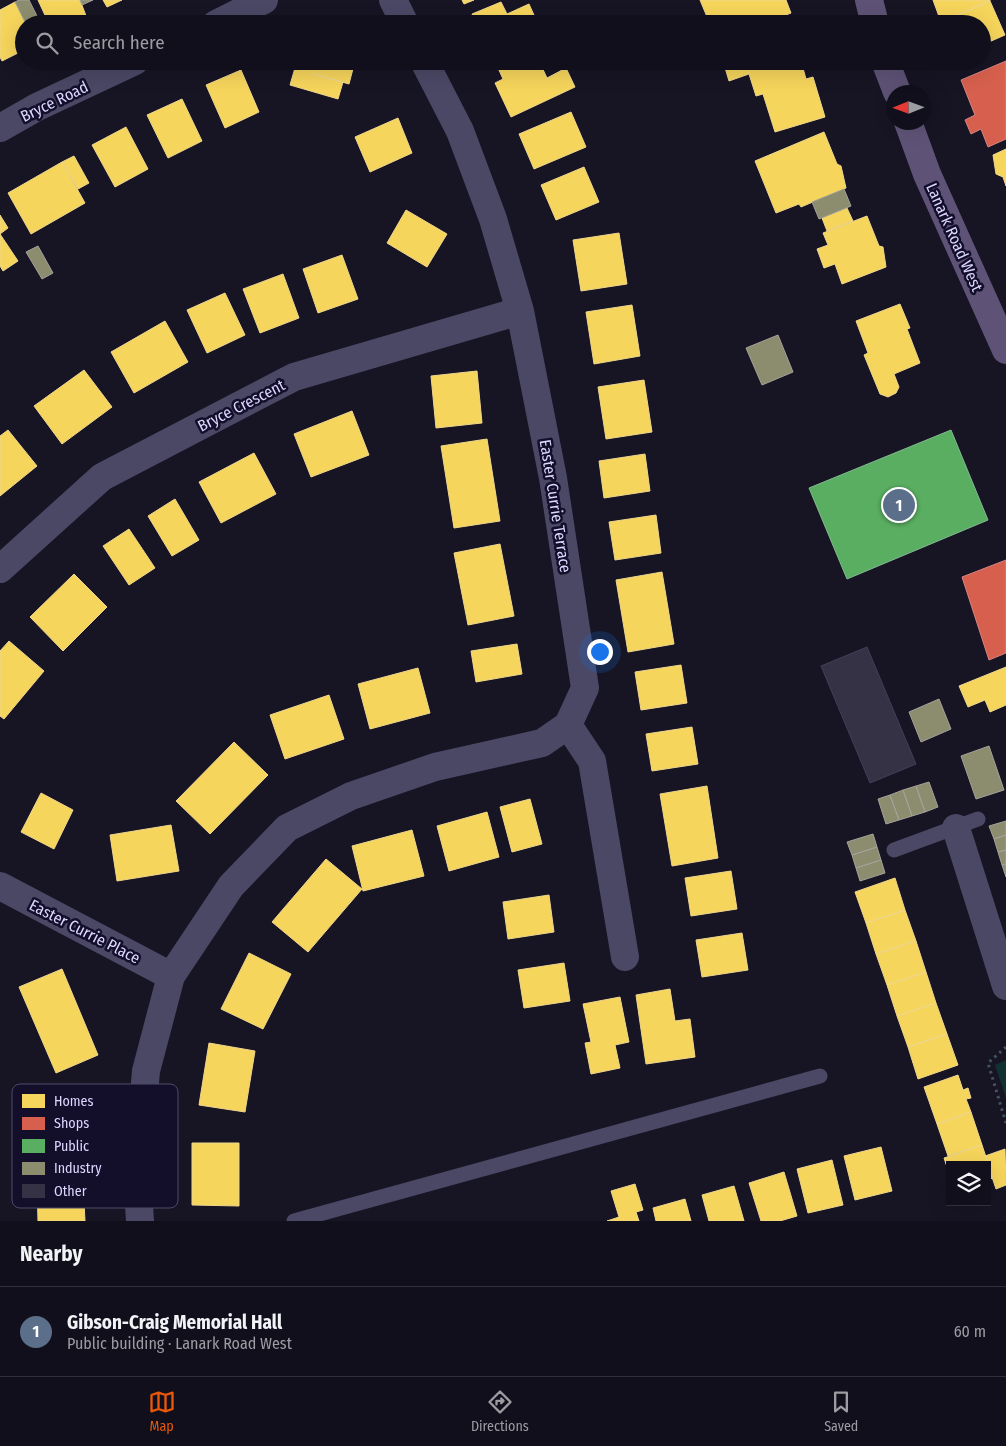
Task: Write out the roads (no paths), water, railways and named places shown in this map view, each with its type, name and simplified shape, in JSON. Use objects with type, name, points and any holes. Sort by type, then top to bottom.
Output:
[{"type":"main road","points":[[869,0],[873,15]]},
{"type":"main road","points":[[889,70],[894,85]]},
{"type":"main road","name":"Lanark Road West","points":[[911,130],[927,174],[1006,350]]},
{"type":"street","points":[[234,15],[264,0]]},
{"type":"street","points":[[393,0],[400,15]]},
{"type":"street","name":"Bryce Road","points":[[0,128],[37,107],[116,70]]},
{"type":"street","name":"Easter Currie Terrace","points":[[429,70],[460,131],[492,219],[520,311],[553,478],[584,688],[568,726]]},
{"type":"street","name":"Bryce Crescent","points":[[0,569],[102,477],[294,377],[520,311]]},
{"type":"street","points":[[145,1084],[146,1071],[171,976],[231,886],[287,828],[351,796],[435,767],[542,743],[568,726],[592,761],[624,957]]},
{"type":"street","points":[[967,823],[1006,986]]},
{"type":"street","name":"Easter Currie Place","points":[[0,886],[171,976]]},
{"type":"street","points":[[139,1208],[140,1221]]},
{"type":"lane","points":[[894,850],[967,823]]},
{"type":"lane","points":[[294,1221],[820,1076]]},
{"type":"place","name":"Gibson-Craig Memorial Hall","points":[[899,505]]}]
